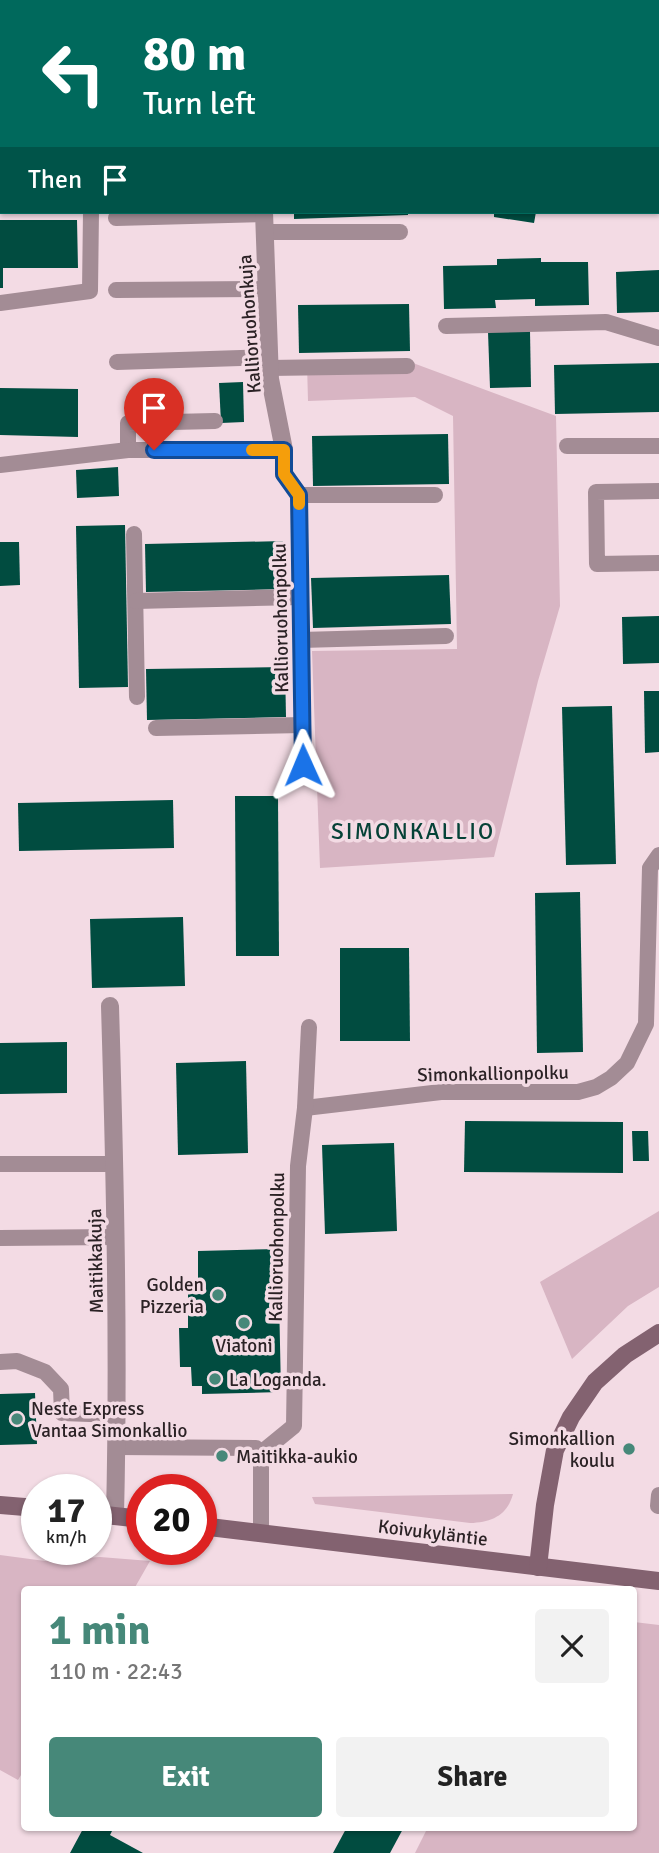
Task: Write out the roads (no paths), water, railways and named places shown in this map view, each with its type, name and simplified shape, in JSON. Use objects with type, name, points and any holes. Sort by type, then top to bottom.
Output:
[{"type":"main road","points":[[538,1567],[555,1450],[571,1417],[595,1382],[625,1355],[659,1334]]},
{"type":"main road","points":[[0,1504],[21,1506]]},
{"type":"main road","points":[[112,1516],[126,1517]]},
{"type":"main road","name":"Koivukyläntie","points":[[217,1528],[659,1581]]},
{"type":"street","name":"Kallioruohonkuja","points":[[264,219],[269,362],[284,450],[284,474]]},
{"type":"street","name":"Maitikkakuja","points":[[110,1006],[116,1237],[115,1516]]},
{"type":"lane","points":[[0,303],[90,291],[91,214]]},
{"type":"lane","points":[[116,218],[264,219],[400,232]]},
{"type":"lane","points":[[116,290],[266,289]]},
{"type":"lane","points":[[446,326],[606,322],[659,338]]},
{"type":"lane","points":[[117,362],[407,366]]},
{"type":"lane","points":[[128,450],[128,423],[215,421]]},
{"type":"lane","points":[[567,446],[659,446]]},
{"type":"lane","points":[[0,465],[128,450],[284,450]]},
{"type":"lane","points":[[284,474],[299,495],[435,495]]},
{"type":"lane","points":[[659,491],[596,492],[597,564],[659,564]]},
{"type":"lane","name":"Kallioruohonpolku","points":[[299,495],[303,765]]},
{"type":"lane","points":[[134,534],[137,697]]},
{"type":"lane","points":[[135,601],[300,597]]},
{"type":"lane","points":[[301,640],[446,636]]},
{"type":"lane","points":[[156,728],[303,725]]},
{"type":"lane","name":"Simonkallionpolku","points":[[304,1108],[441,1092],[578,1092],[596,1087],[613,1077],[627,1063],[646,1024],[650,868],[659,855]]},
{"type":"lane","name":"Kallioruohonpolku","points":[[261,1453],[293,1426],[298,1166],[309,1027]]},
{"type":"lane","points":[[0,1164],[115,1164]]},
{"type":"lane","points":[[0,1238],[116,1237]]},
{"type":"lane","points":[[0,1363],[16,1361],[45,1372],[61,1390],[62,1413],[117,1415]]},
{"type":"lane","points":[[117,1447],[256,1448],[261,1453],[261,1534]]},
{"type":"place","name":"Golden Pizzeria","points":[[218,1295]]},
{"type":"place","name":"Viatoni","points":[[244,1323]]},
{"type":"place","name":"La Loganda.","points":[[215,1379]]},
{"type":"place","name":"Neste Express Vantaa Simonkallio","points":[[17,1419]]},
{"type":"place","name":"Simonkallion koulu","points":[[629,1449]]},
{"type":"place","name":"Maitikka-aukio","points":[[222,1456]]},
{"type":"district","name":"SIMONKALLIO","points":[[413,831]]}]
